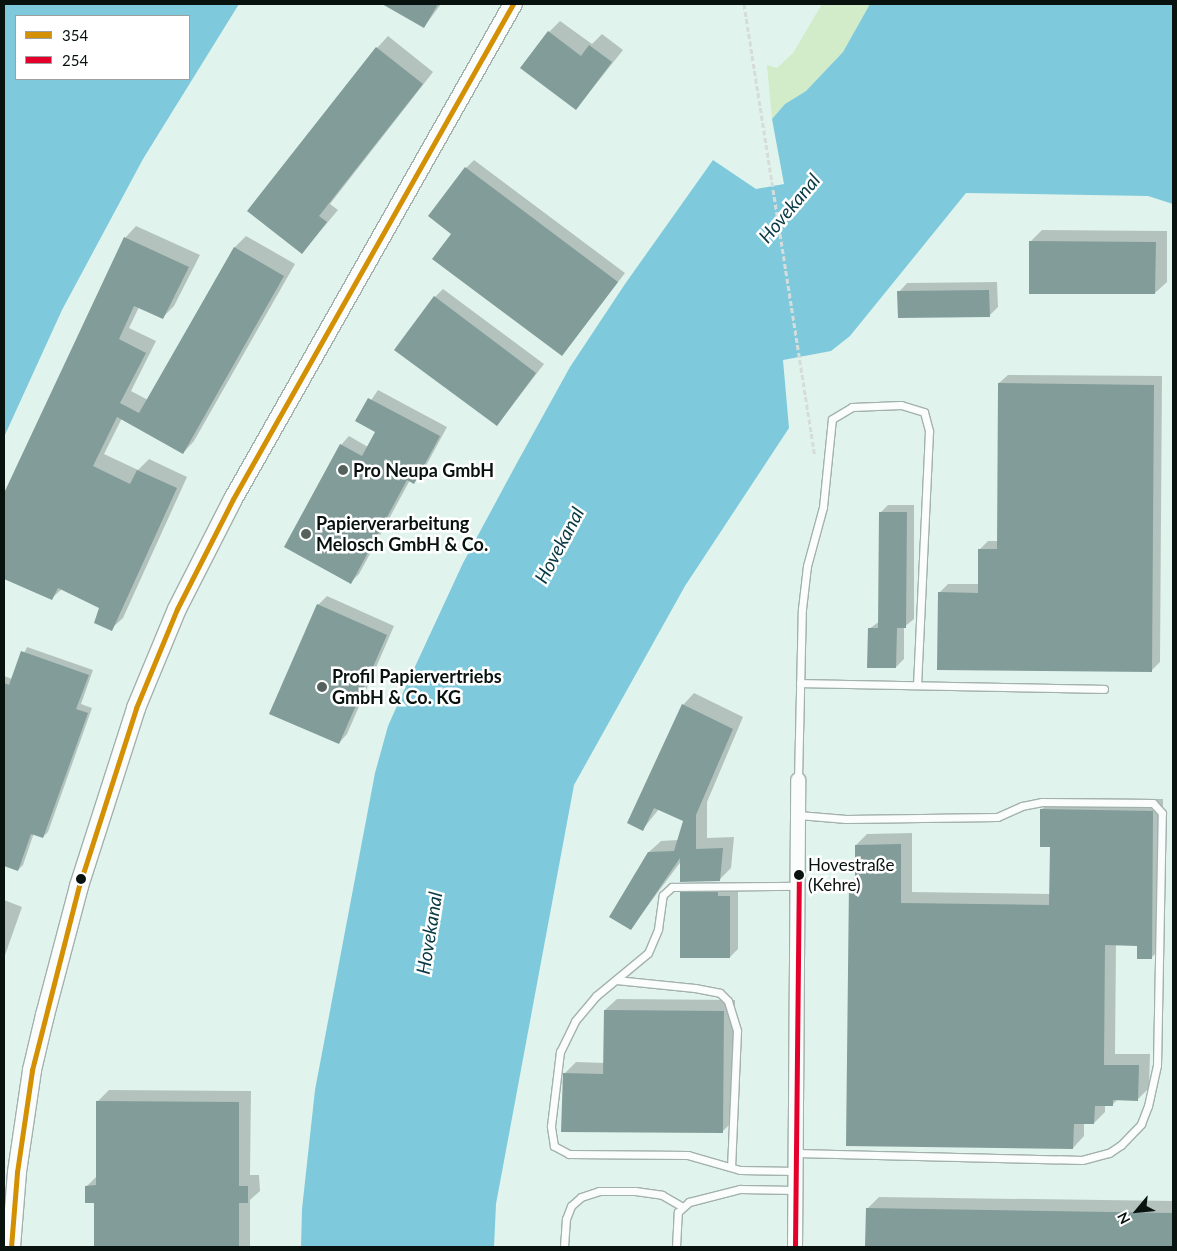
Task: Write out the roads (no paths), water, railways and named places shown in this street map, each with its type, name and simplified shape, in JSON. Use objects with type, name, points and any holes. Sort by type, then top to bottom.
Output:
[{"type":"street","points":[[11,1247],[17,1172],[32,1070],[44,1016],[84,870],[136,708],[177,609],[233,499],[514,4]]},
{"type":"street","points":[[795,1247],[799,886],[798,780]]},
{"type":"lane","points":[[798,780],[802,609],[807,566],[823,507],[832,418],[852,407],[901,405],[924,412],[929,430],[917,685]]},
{"type":"lane","points":[[800,683],[1104,689]]},
{"type":"lane","points":[[796,1153],[1082,1160],[1102,1156],[1121,1145],[1140,1124],[1148,1106],[1157,1065],[1162,813],[1153,804],[1042,802],[1022,806],[997,817],[846,819],[798,815]]},
{"type":"lane","points":[[796,1170],[731,1167],[688,1155],[591,1156],[569,1154],[554,1146],[551,1126],[560,1052],[575,1021],[596,996],[648,953],[658,929],[663,895],[672,887],[799,886]]},
{"type":"lane","points":[[616,980],[695,988],[720,994],[728,1001],[737,1031],[731,1167]]},
{"type":"lane","points":[[676,1247],[678,1212],[689,1202],[740,1189],[795,1190]]},
{"type":"lane","points":[[564,1247],[566,1219],[571,1206],[581,1197],[599,1191],[635,1190],[662,1195],[683,1207]]},
{"type":"water","points":[[4,4],[239,4],[143,159],[62,310],[4,437]]},
{"type":"water","name":"Hovekanal","points":[[870,4],[1173,4],[1173,204],[1148,196],[966,193],[850,336],[831,351],[783,360],[789,428],[685,586],[574,785],[496,1204],[494,1247],[301,1247],[302,1209],[315,1090],[375,773],[388,726],[400,699],[463,563],[518,461],[570,367],[625,284],[713,160],[756,189],[784,184],[772,119],[785,104],[806,91],[843,52]]},
{"type":"place","name":"Pro Neupa GmbH","points":[[343,470]]},
{"type":"place","name":"Papierverarbeitung Melosch GmbH & Co.","points":[[306,534]]},
{"type":"place","name":"Profil Papiervertriebs GmbH & Co. KG","points":[[322,687]]},
{"type":"place","name":"Hovestraße (Kehre)","points":[[799,875]]}]
